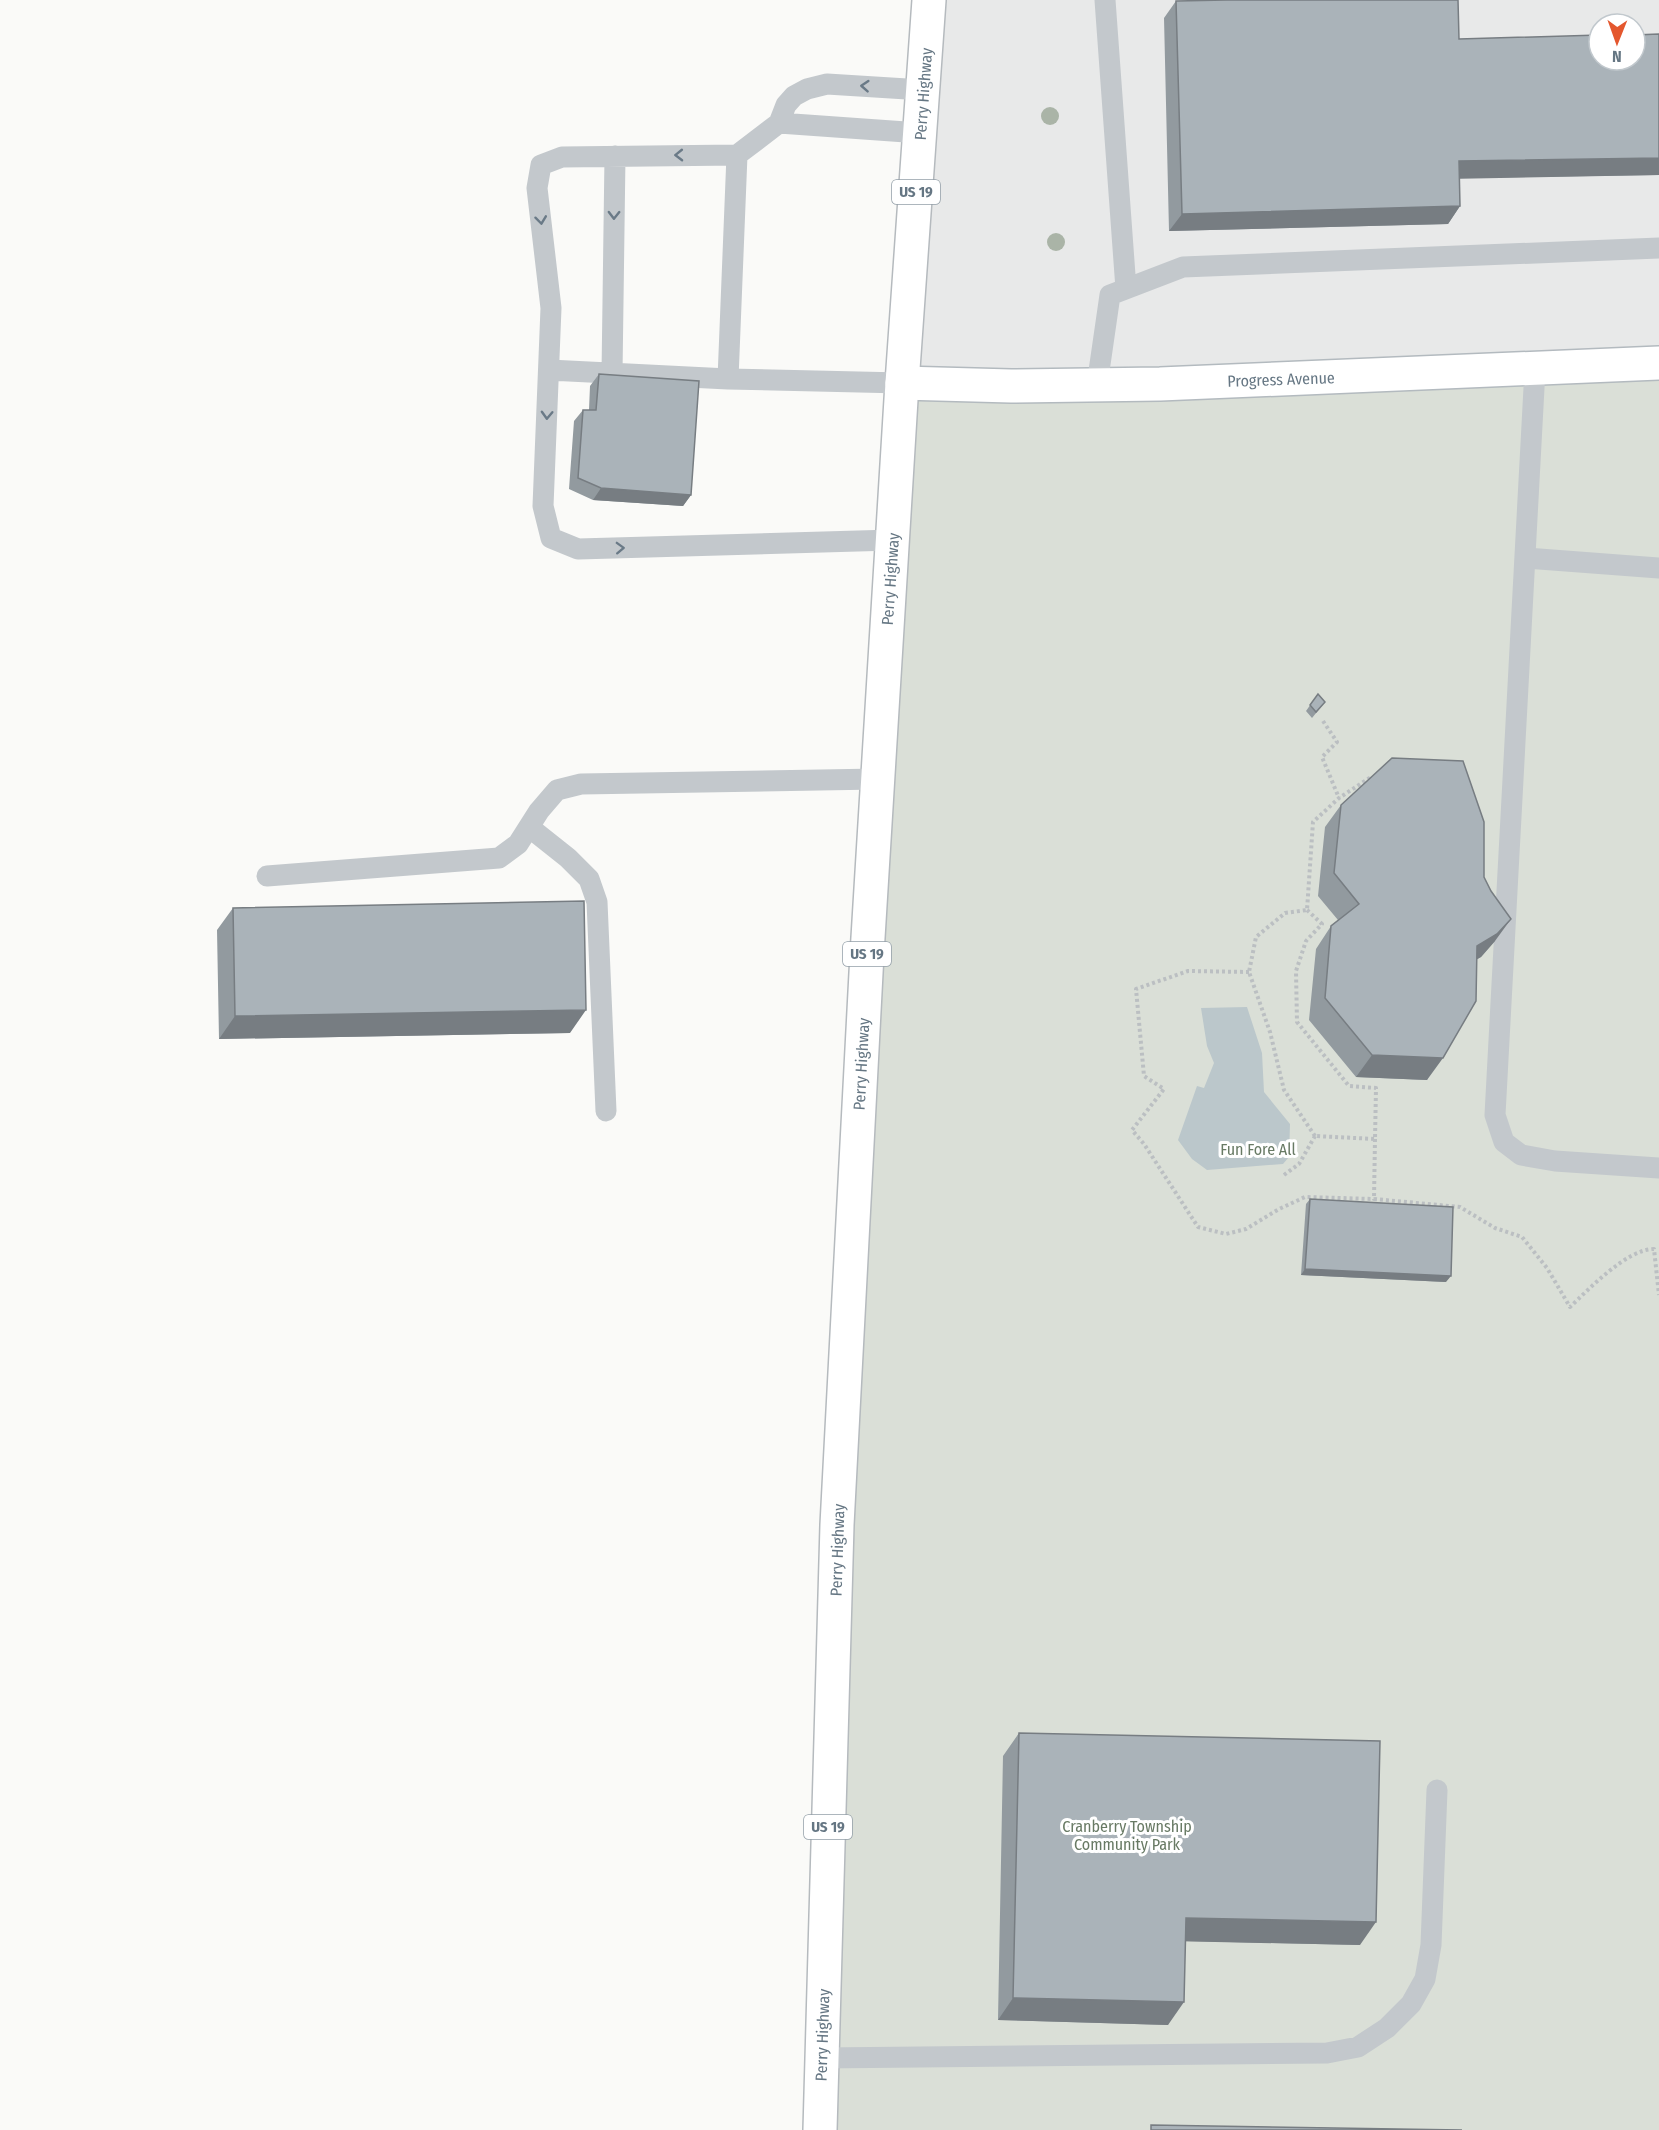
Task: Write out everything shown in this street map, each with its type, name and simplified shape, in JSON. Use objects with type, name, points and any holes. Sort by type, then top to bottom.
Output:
[{"type":"main road","name":"Perry Highway","points":[[820,2130],[837,1524],[878,779],[902,383],[929,0]]},
{"type":"main road","name":"Progress Avenue","points":[[902,383],[1097,386],[1659,363]]},
{"type":"lane","points":[[1104,0],[1126,289]]},
{"type":"lane","points":[[893,540],[578,549],[551,538],[543,506],[550,308],[537,188],[541,165],[562,157],[737,154],[778,123],[786,105],[794,96],[817,86],[833,84],[923,90]]},
{"type":"lane","points":[[778,123],[920,133]]},
{"type":"lane","points":[[728,379],[737,154]]},
{"type":"lane","points":[[612,374],[615,156]]},
{"type":"lane","points":[[1097,386],[1110,295],[1183,267],[1659,248]]},
{"type":"lane","points":[[1535,369],[1495,1115],[1504,1142],[1521,1155],[1555,1161],[1659,1168]]},
{"type":"lane","points":[[549,370],[728,379],[902,383]]},
{"type":"lane","points":[[1526,558],[1659,568]]},
{"type":"lane","points":[[267,876],[499,858],[518,844],[539,811],[557,790],[581,784],[878,779]]},
{"type":"lane","points":[[529,827],[568,858],[589,879],[597,903],[606,1110]]},
{"type":"lane","points":[[822,2058],[1327,2053],[1358,2047],[1387,2028],[1411,2004],[1425,1979],[1431,1945],[1437,1791]]},
{"type":"path","points":[[1323,721],[1337,742],[1322,757],[1339,798]]},
{"type":"path","points":[[1307,910],[1313,822],[1339,798],[1373,776]]},
{"type":"path","points":[[1307,910],[1327,930]]},
{"type":"path","points":[[1307,910],[1285,913],[1257,937],[1249,972],[1270,1032],[1284,1090],[1315,1136]]},
{"type":"path","points":[[1322,924],[1306,941],[1296,971],[1297,1022],[1349,1086],[1376,1088],[1374,1199]]},
{"type":"path","points":[[1249,972],[1188,971],[1136,989],[1144,1076],[1164,1089],[1132,1130],[1144,1144],[1198,1227],[1226,1234],[1246,1229],[1279,1209],[1305,1197],[1374,1199],[1460,1207],[1495,1228],[1522,1237],[1547,1268],[1570,1307],[1610,1269],[1646,1249],[1654,1249],[1659,1295]]},
{"type":"path","points":[[1315,1136],[1375,1139]]},
{"type":"path","points":[[1284,1175],[1299,1164],[1315,1136]]},
{"type":"shaded area","points":[[929,0],[1659,0],[1659,363],[902,383]]},
{"type":"shaded area","points":[[1247,1007],[1262,1053],[1264,1092],[1290,1124],[1289,1157],[1283,1164],[1207,1170],[1192,1159],[1178,1140],[1197,1086],[1204,1088],[1214,1063],[1207,1046],[1201,1008]]},
{"type":"green space","name":"Fun Fore All","points":[[1659,363],[1659,2130],[826,2130],[902,383]]},
{"type":"building","points":[[1458,0],[1459,39],[1587,35],[1587,72],[1647,72],[1647,34],[1659,34],[1659,158],[1459,161],[1460,206],[1182,214],[1176,1]]},
{"type":"building","points":[[599,374],[699,381],[691,495],[601,488],[578,478],[583,410],[596,410]]},
{"type":"building","points":[[1318,694],[1325,702],[1316,712],[1310,705]]},
{"type":"building","points":[[1392,758],[1463,761],[1484,822],[1484,877],[1511,919],[1497,934],[1477,946],[1476,1001],[1443,1058],[1372,1055],[1325,998],[1331,926],[1359,904],[1334,873],[1341,805]]},
{"type":"building","points":[[584,901],[586,1010],[235,1016],[233,908]]},
{"type":"building","points":[[1310,1199],[1453,1207],[1451,1276],[1305,1269]]},
{"type":"building","points":[[1019,1733],[1380,1741],[1376,1922],[1186,1918],[1184,2002],[1013,1998]]},
{"type":"building","points":[[1151,2125],[1462,2130],[1151,2130]]},
{"type":"park label","name":"Cranberry Township Community Park","points":[[1127,1835]]}]
